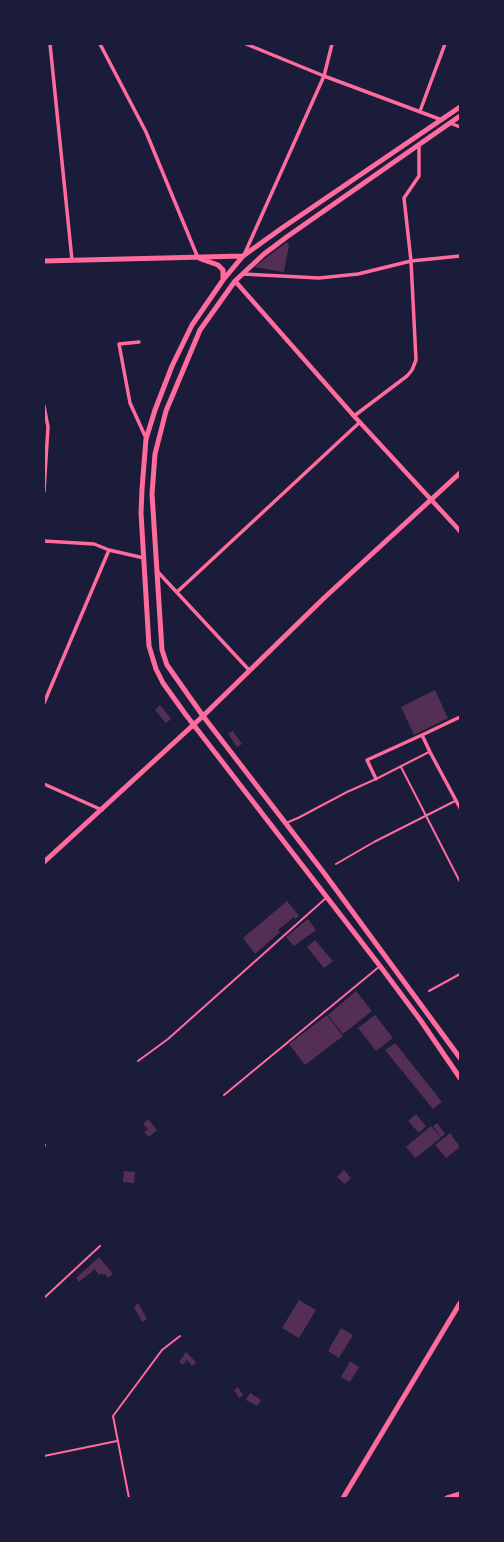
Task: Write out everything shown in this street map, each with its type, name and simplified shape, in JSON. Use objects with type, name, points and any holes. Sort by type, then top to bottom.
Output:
[{"type":"main road","points":[[460,107],[282,228],[244,256],[223,280],[192,325],[172,366],[155,410],[146,439],[141,513],[149,646],[156,669],[163,683],[380,966],[460,1078]]},
{"type":"main road","points":[[460,116],[288,236],[241,274],[200,330],[166,413],[155,454],[153,468],[153,519],[162,650],[164,658],[176,679],[203,716],[325,875],[460,1058]]},
{"type":"main road","points":[[375,165],[380,172]]},
{"type":"main road","points":[[44,261],[244,256]]},
{"type":"main road","points":[[198,258],[218,265],[222,270],[223,280]]},
{"type":"main road","points":[[155,410],[159,414],[166,413]]},
{"type":"main road","points":[[44,862],[203,716],[324,598],[460,473]]},
{"type":"main road","points":[[401,994],[401,991],[405,988],[409,989]]},
{"type":"main road","points":[[343,1498],[460,1303]]},
{"type":"main road","points":[[447,1498],[460,1494]]},
{"type":"street","points":[[50,44],[72,260]]},
{"type":"street","points":[[100,44],[146,132],[198,258]]},
{"type":"street","points":[[246,44],[324,76],[442,120]]},
{"type":"street","points":[[244,256],[324,76],[332,44]]},
{"type":"street","points":[[420,111],[445,44]]},
{"type":"street","points":[[450,123],[460,127]]},
{"type":"street","points":[[354,416],[401,382],[412,370],[416,360],[417,351],[411,261],[404,198],[419,176],[419,145]]},
{"type":"street","points":[[241,274],[319,278],[358,274],[411,261],[460,256]]},
{"type":"street","points":[[235,281],[354,416],[460,531]]},
{"type":"street","points":[[139,342],[119,344],[130,403],[146,439]]},
{"type":"street","points":[[44,406],[46,427],[44,491]]},
{"type":"street","points":[[177,592],[360,422]]},
{"type":"street","points":[[44,541],[94,544],[109,550],[144,558]]},
{"type":"street","points":[[44,703],[109,550]]},
{"type":"street","points":[[156,570],[249,670]]},
{"type":"street","points":[[376,779],[367,760],[460,717]]},
{"type":"street","points":[[422,735],[460,808]]},
{"type":"street","points":[[44,784],[102,810]]},
{"type":"lane","points":[[285,824],[430,752]]},
{"type":"lane","points":[[401,767],[460,882]]},
{"type":"lane","points":[[336,864],[374,842],[456,800]]},
{"type":"lane","points":[[138,1061],[168,1039],[327,897]]},
{"type":"lane","points":[[224,1095],[380,966]]},
{"type":"lane","points":[[429,991],[460,974]]},
{"type":"lane","points":[[44,1298],[100,1246]]},
{"type":"lane","points":[[129,1498],[113,1416],[162,1350],[180,1336]]},
{"type":"lane","points":[[44,1456],[117,1441]]},
{"type":"building","points":[[287,242],[289,245],[284,272],[254,267]]},
{"type":"building","points":[[435,690],[448,718],[414,735],[401,707]]},
{"type":"building","points":[[160,705],[171,719],[166,723],[155,710]]},
{"type":"building","points":[[233,731],[242,744],[237,747],[228,734]]},
{"type":"building","points":[[287,901],[299,916],[295,919],[294,917],[278,930],[280,932],[255,954],[243,938]]},
{"type":"building","points":[[308,919],[316,930],[294,946],[286,937]]},
{"type":"building","points":[[315,940],[333,961],[324,968],[307,947]]},
{"type":"building","points":[[356,991],[372,1011],[343,1034],[328,1015]]},
{"type":"building","points":[[327,1015],[343,1036],[305,1065],[289,1044]]},
{"type":"building","points":[[375,1015],[393,1038],[376,1051],[358,1028]]},
{"type":"building","points":[[395,1043],[442,1102],[433,1109],[385,1050]]},
{"type":"building","points":[[416,1114],[426,1126],[419,1133],[408,1121]]},
{"type":"building","points":[[148,1119],[157,1130],[149,1137],[144,1132],[148,1129],[143,1124]]},
{"type":"building","points":[[437,1123],[445,1134],[441,1137],[433,1126]]},
{"type":"building","points":[[431,1126],[441,1138],[415,1158],[406,1147]]},
{"type":"building","points":[[450,1133],[460,1147],[446,1158],[435,1145]]},
{"type":"building","points":[[344,1170],[351,1178],[345,1184],[337,1177]]},
{"type":"building","points":[[124,1171],[135,1172],[134,1183],[123,1182]]},
{"type":"building","points":[[99,1257],[113,1274],[108,1278],[105,1274],[103,1275],[101,1273],[99,1275],[95,1269],[79,1282],[76,1278]]},
{"type":"building","points":[[299,1300],[316,1310],[299,1338],[282,1328]]},
{"type":"building","points":[[138,1303],[147,1319],[142,1322],[134,1307]]},
{"type":"building","points":[[341,1328],[353,1335],[339,1358],[328,1351]]},
{"type":"building","points":[[186,1352],[196,1362],[192,1366],[187,1360],[183,1365],[179,1362]]},
{"type":"building","points":[[350,1361],[359,1367],[350,1382],[341,1377]]},
{"type":"building","points":[[238,1387],[243,1395],[239,1398],[234,1390]]},
{"type":"building","points":[[250,1393],[261,1400],[257,1406],[246,1400]]}]
